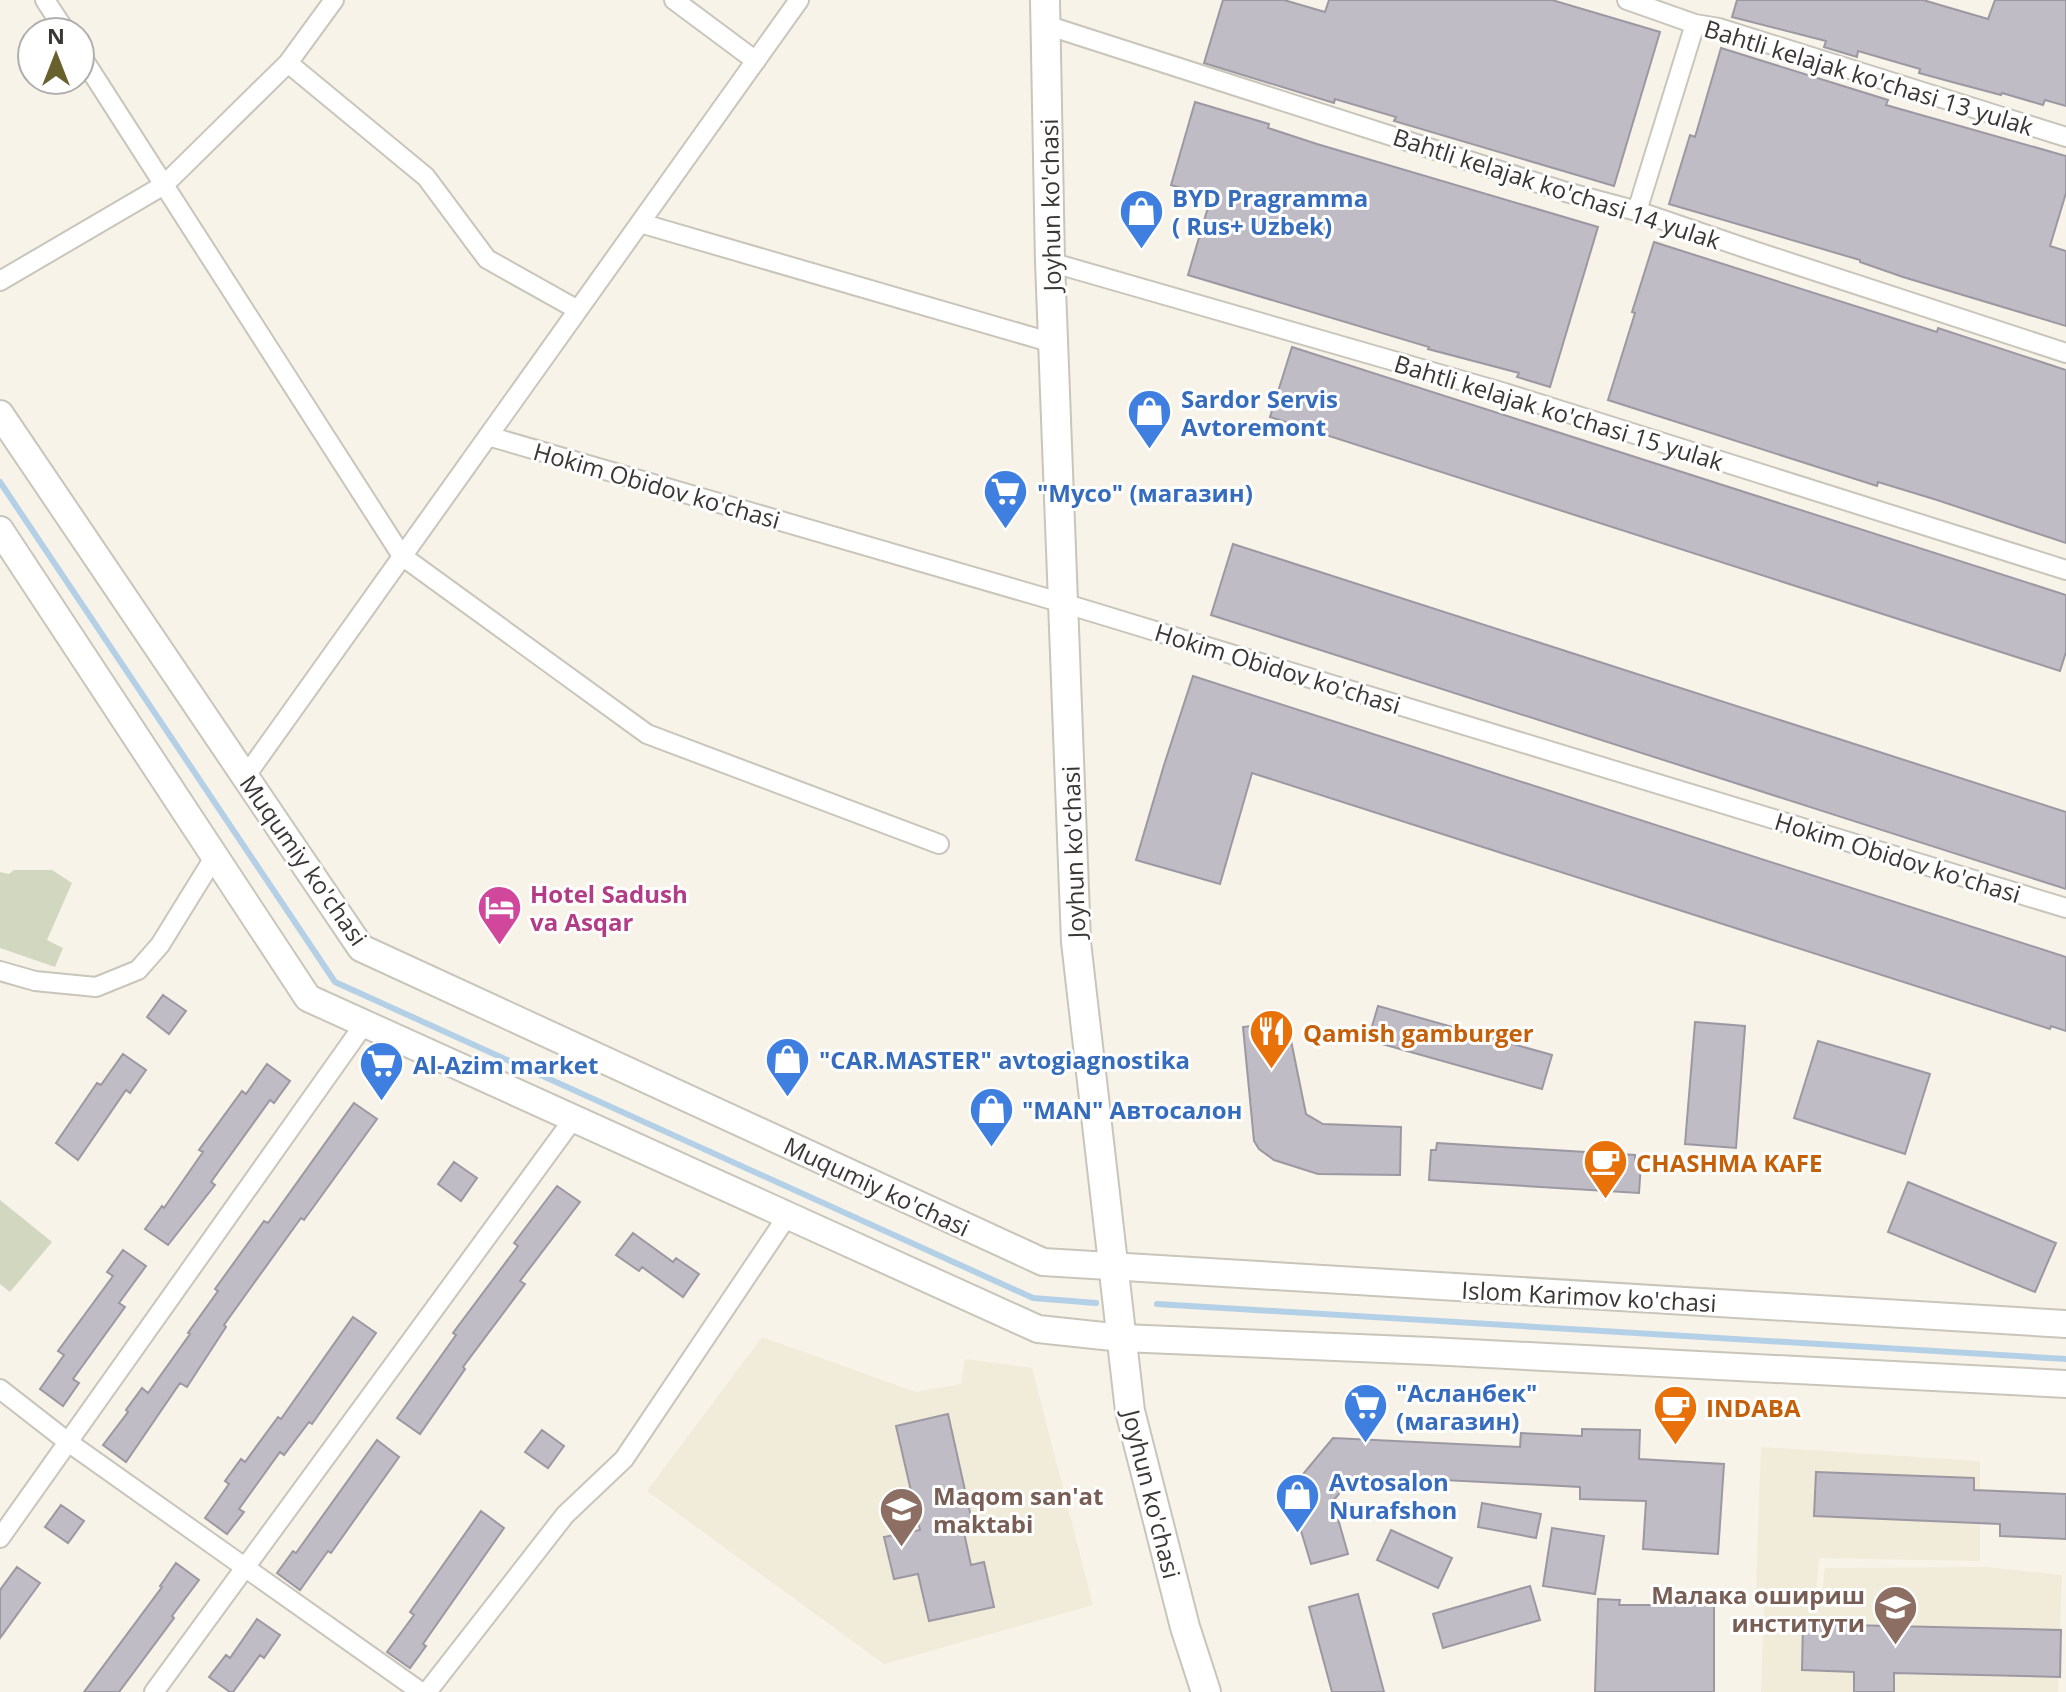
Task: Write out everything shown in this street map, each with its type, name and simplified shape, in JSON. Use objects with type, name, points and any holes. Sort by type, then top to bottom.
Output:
[{"type":"main road","name":"Joyhun ko'chasi","points":[[1046,13],[1050,262],[1076,942],[1130,1411],[1185,1627],[1206,1692]]},
{"type":"main road","name":"Muqumiy ko'chasi","points":[[0,414],[361,948],[1043,1262],[1112,1268]]},
{"type":"main road","points":[[0,530],[308,998],[1038,1329],[1122,1338],[2066,1384]]},
{"type":"main road","name":"Islom Karimov ko'chasi","points":[[1112,1268],[2066,1324]]},
{"type":"street","points":[[0,281],[164,185],[288,63],[334,0]]},
{"type":"street","points":[[674,0],[756,61]]},
{"type":"street","points":[[245,777],[799,0]]},
{"type":"street","name":"Bahtli kelajak ko'chasi 13 yulak","points":[[1627,0],[1695,24],[1719,28],[2066,137]]},
{"type":"street","name":"Bahtli kelajak ko'chasi 14 yulak","points":[[1046,13],[1566,192],[1637,211],[2066,353]]},
{"type":"street","points":[[1637,211],[1695,24]]},
{"type":"street","points":[[288,63],[426,177],[487,259],[578,310]]},
{"type":"street","points":[[96,79],[402,556],[647,734],[939,844]]},
{"type":"street","points":[[640,223],[1053,343]]},
{"type":"street","name":"Bahtli kelajak ko'chasi 15 yulak","points":[[1050,262],[1505,393],[2066,570]]},
{"type":"street","name":"Hokim Obidov ko'chasi","points":[[488,436],[1063,603],[2066,908]]},
{"type":"street","points":[[0,971],[35,981],[96,987],[138,970],[160,945],[215,856]]},
{"type":"street","points":[[0,1538],[365,1023]]},
{"type":"street","points":[[154,1692],[574,1118]]},
{"type":"street","points":[[427,1692],[565,1515],[624,1459],[788,1215]]},
{"type":"street","points":[[0,1389],[68,1442],[421,1692]]},
{"type":"shaded area","name":"Maqom san'at maktabi","points":[[762,1337],[916,1392],[961,1384],[965,1359],[1032,1368],[1093,1605],[884,1664],[647,1491]]},
{"type":"shaded area","points":[[1761,1447],[1980,1461],[1980,1561],[1819,1558],[1816,1592],[1756,1589]]},
{"type":"shaded area","points":[[1986,1567],[2062,1575],[2058,1692],[1761,1692],[1764,1606],[1821,1605],[1825,1568]]},
{"type":"green space","points":[[14,870],[52,870],[72,883],[47,940],[63,948],[55,967],[0,948],[0,872],[9,874]]},
{"type":"green space","points":[[0,1200],[52,1242],[10,1292],[0,1284]]},
{"type":"building","points":[[1223,0],[1284,0],[1325,12],[1329,0],[1552,0],[1660,32],[1614,186],[1394,121],[1396,117],[1335,99],[1334,103],[1204,63]]},
{"type":"building","points":[[1737,0],[1923,0],[1988,19],[1995,0],[2066,0],[2066,106],[2045,100],[2043,105],[2001,95],[1919,73],[1920,69],[1858,51],[1857,57],[1824,47],[1826,41],[1732,17]]},
{"type":"building","points":[[1721,48],[1888,100],[1886,105],[2066,156],[2066,193],[2050,246],[2066,251],[2066,326],[1903,277],[1860,260],[1669,204],[1690,135],[1695,137]]},
{"type":"building","points":[[1195,102],[1269,124],[1268,128],[1317,144],[1598,227],[1550,387],[1517,377],[1519,373],[1428,349],[1188,275],[1211,197],[1171,185]]},
{"type":"building","points":[[1654,242],[2066,370],[2066,543],[1937,500],[1878,482],[1877,486],[1608,400]]},
{"type":"building","points":[[1292,347],[2066,595],[2066,652],[2060,671],[1270,417]]},
{"type":"building","points":[[1233,544],[2066,812],[2066,889],[1211,615]]},
{"type":"building","points":[[1193,676],[2066,957],[2066,1031],[2051,1026],[2050,1029],[1252,773],[1220,884],[1136,860]]},
{"type":"building","points":[[163,995],[186,1011],[169,1034],[147,1017]]},
{"type":"building","points":[[1378,1006],[1552,1055],[1542,1089],[1368,1040]]},
{"type":"building","name":"Qamish gamburger","points":[[1287,1021],[1306,1114],[1323,1124],[1401,1127],[1400,1175],[1318,1174],[1274,1160],[1259,1149],[1254,1141],[1243,1027]]},
{"type":"building","points":[[1695,1022],[1745,1026],[1736,1148],[1685,1144]]},
{"type":"building","points":[[1818,1041],[1930,1074],[1905,1154],[1794,1118]]},
{"type":"building","points":[[123,1054],[146,1070],[130,1093],[126,1090],[78,1160],[56,1143],[97,1083],[101,1085]]},
{"type":"building","points":[[267,1064],[290,1081],[274,1103],[270,1100],[211,1182],[215,1185],[168,1245],[145,1229],[162,1206],[164,1208],[203,1152],[199,1150],[242,1091],[246,1094]]},
{"type":"building","points":[[354,1103],[377,1119],[224,1325],[226,1327],[187,1387],[180,1383],[126,1462],[103,1445],[142,1388],[148,1393],[218,1291],[215,1289],[264,1221],[268,1223]]},
{"type":"building","points":[[1437,1143],[1635,1155],[1635,1162],[1641,1163],[1639,1193],[1429,1180],[1431,1150],[1436,1150]]},
{"type":"building","points":[[454,1162],[477,1178],[461,1201],[438,1184]]},
{"type":"building","points":[[1908,1182],[2056,1243],[2035,1292],[1888,1232]]},
{"type":"building","points":[[557,1186],[580,1202],[520,1281],[525,1284],[463,1367],[465,1369],[420,1434],[397,1418],[456,1335],[453,1333],[518,1246],[514,1243]]},
{"type":"building","points":[[633,1233],[673,1262],[676,1258],[699,1274],[683,1297],[642,1267],[639,1271],[616,1255]]},
{"type":"building","points":[[123,1250],[146,1266],[119,1303],[125,1307],[73,1379],[79,1383],[63,1406],[40,1389],[64,1355],[58,1351],[113,1276],[107,1272]]},
{"type":"building","points":[[353,1317],[376,1333],[312,1424],[309,1422],[284,1455],[280,1452],[239,1509],[244,1512],[227,1534],[205,1518],[229,1484],[225,1481],[241,1459],[245,1462],[278,1417],[281,1419]]},
{"type":"building","points":[[948,1414],[973,1526],[963,1528],[971,1565],[984,1562],[994,1607],[929,1621],[918,1574],[894,1579],[884,1537],[920,1530],[896,1426]]},
{"type":"building","points":[[1582,1429],[1640,1430],[1639,1459],[1724,1464],[1718,1554],[1643,1549],[1646,1501],[1580,1499],[1580,1487],[1351,1479],[1333,1501],[1348,1554],[1311,1564],[1289,1491],[1333,1438],[1520,1447],[1521,1433],[1582,1436]]},
{"type":"building","points":[[542,1430],[564,1446],[548,1468],[525,1452]]},
{"type":"building","points":[[377,1440],[399,1457],[331,1553],[328,1551],[300,1590],[277,1573],[293,1551],[296,1553]]},
{"type":"building","points":[[1816,1472],[1974,1478],[1974,1490],[2066,1494],[2066,1539],[2000,1536],[2000,1524],[1814,1516]]},
{"type":"building","points":[[1482,1503],[1541,1514],[1536,1538],[1478,1527]]},
{"type":"building","points":[[61,1505],[84,1521],[68,1543],[45,1527]]},
{"type":"building","points":[[481,1511],[504,1528],[423,1644],[426,1646],[410,1668],[387,1652],[414,1615],[410,1612]]},
{"type":"building","points":[[1552,1528],[1604,1536],[1595,1594],[1543,1586]]},
{"type":"building","points":[[1391,1530],[1452,1558],[1438,1588],[1377,1560]]},
{"type":"building","points":[[176,1563],[199,1580],[172,1616],[174,1618],[119,1692],[84,1692],[162,1587]]},
{"type":"building","points":[[17,1567],[40,1583],[0,1638],[0,1590]]},
{"type":"building","points":[[1530,1586],[1540,1620],[1443,1648],[1433,1614]]},
{"type":"building","points":[[1358,1594],[1384,1692],[1332,1692],[1309,1607]]},
{"type":"building","points":[[1598,1599],[1620,1600],[1619,1605],[1714,1605],[1714,1692],[1595,1692]]},
{"type":"building","points":[[257,1619],[280,1635],[264,1658],[260,1655],[230,1692],[209,1677],[226,1655],[230,1658]]},
{"type":"building","points":[[1803,1624],[2061,1630],[2060,1677],[1894,1673],[1894,1692],[1854,1692],[1854,1672],[1802,1670]]},
{"type":"waterway","points":[[0,482],[335,982],[1033,1298],[1096,1303]]},
{"type":"waterway","points":[[1157,1304],[2066,1359]]},
{"type":"place","name":"BYD Pragramma ( Rus+ Uzbek)","points":[[1141,250]]},
{"type":"place","name":"Sardor Servis Avtoremont","points":[[1150,451]]},
{"type":"place","name":"\"Мусо\" (магазин)","points":[[1006,531]]},
{"type":"place","name":"Hotel Sadush va Asqar","points":[[499,946]]},
{"type":"place","name":"Qamish gamburger","points":[[1272,1071]]},
{"type":"place","name":"\"CAR.MASTER\" avtogiagnostika","points":[[788,1098]]},
{"type":"place","name":"Al-Azim market","points":[[382,1103]]},
{"type":"place","name":"\"MAN\" Автосалон","points":[[991,1148]]},
{"type":"place","name":"CHASHMA KAFE","points":[[1605,1201]]},
{"type":"place","name":"\"Асланбек\" (магазин)","points":[[1365,1445]]},
{"type":"place","name":"INDABA","points":[[1675,1446]]},
{"type":"place","name":"Avtosalon Nurafshon","points":[[1298,1534]]},
{"type":"place","name":"Maqom san'at maktabi","points":[[902,1548]]},
{"type":"place","name":"Малака ошириш институти","points":[[1896,1647]]}]
